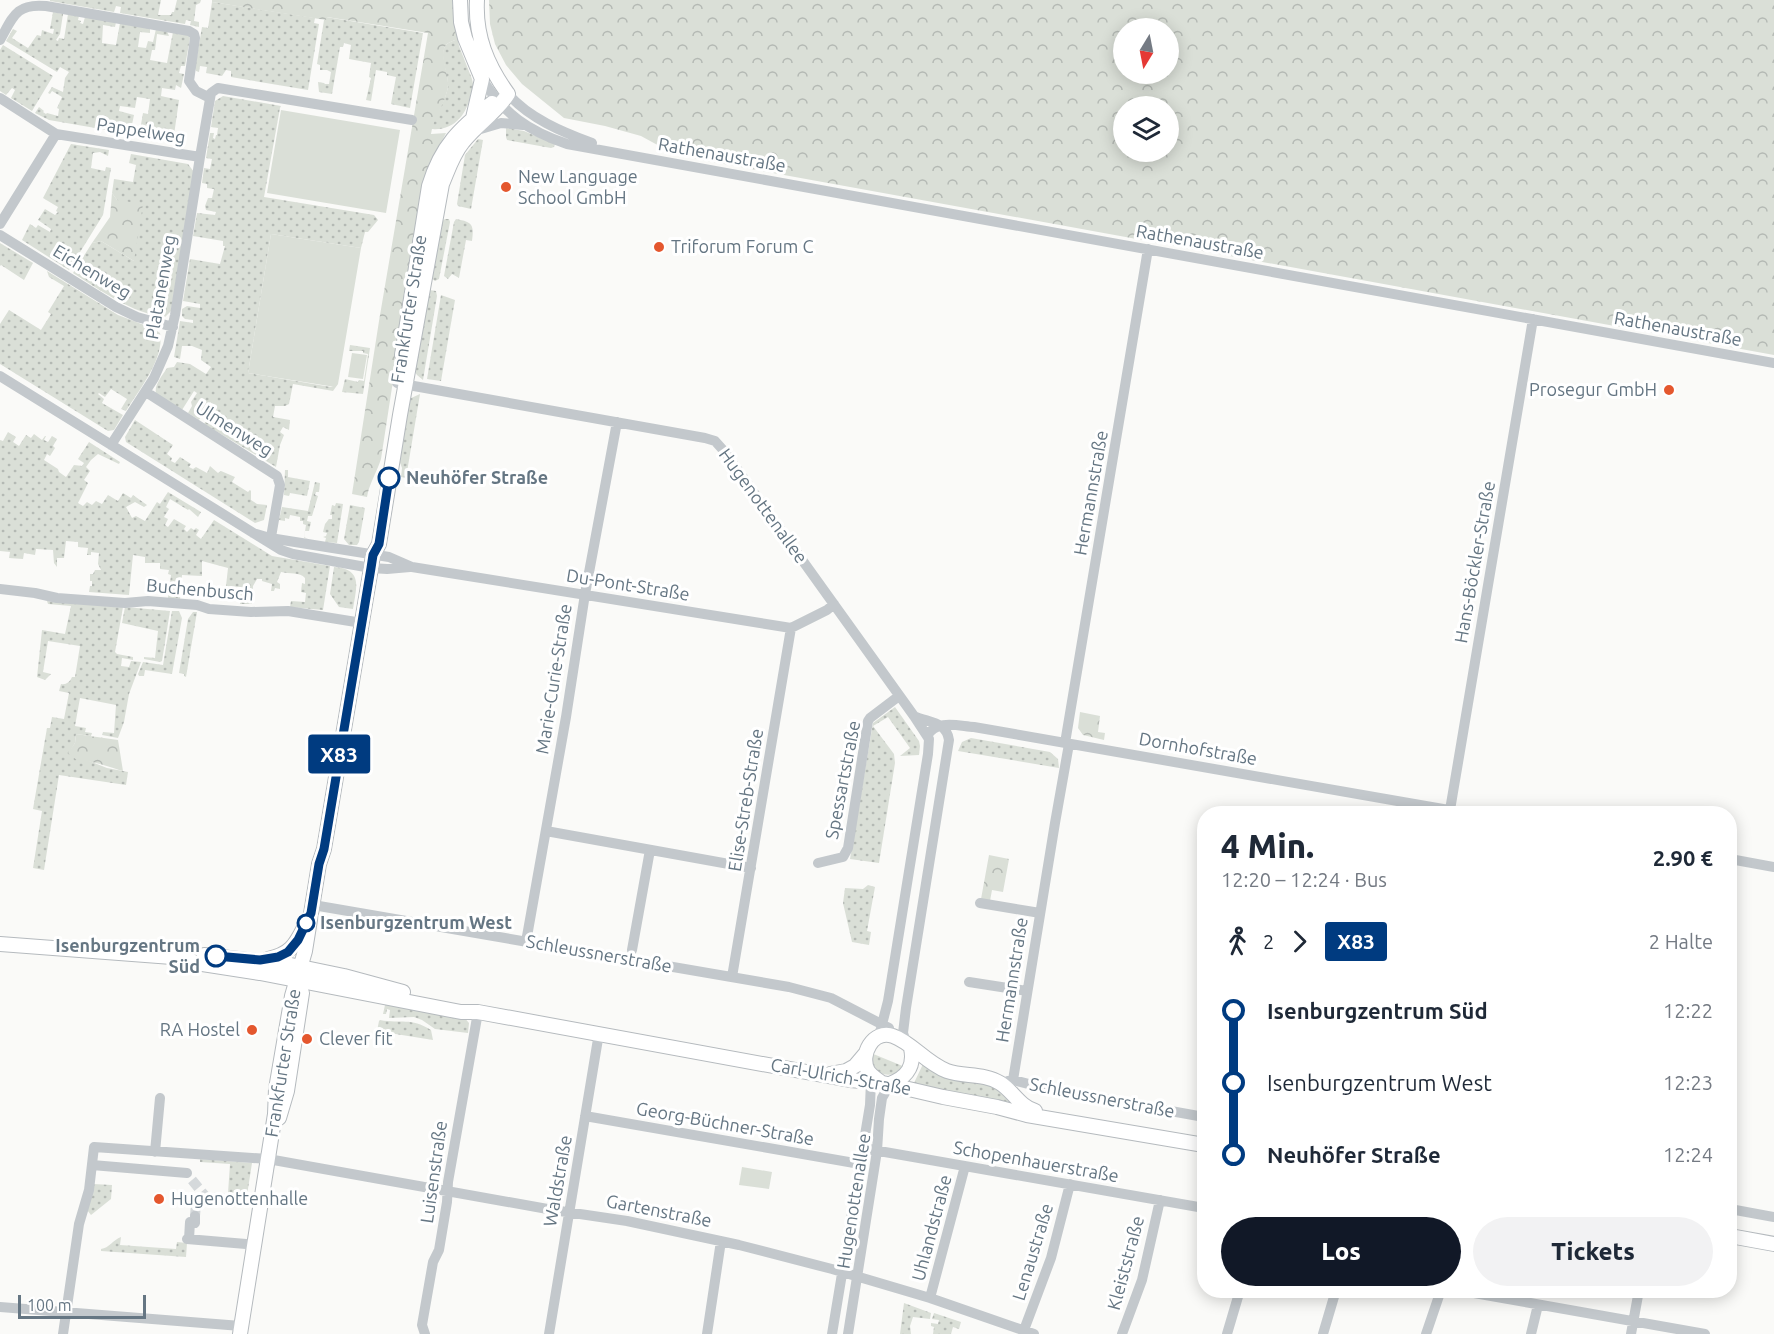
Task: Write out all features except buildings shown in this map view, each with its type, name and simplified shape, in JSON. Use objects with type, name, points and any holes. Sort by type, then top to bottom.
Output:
[{"type":"main road","points":[[460,0],[461,22],[465,38],[482,79],[473,125]]},
{"type":"main road","points":[[477,0],[477,24],[482,46],[502,100]]},
{"type":"main road","name":"Frankfurter Straße","points":[[240,1330],[251,1244],[287,1091],[302,974],[325,865],[324,849],[372,561],[379,544],[429,186],[448,144],[456,133],[473,125],[502,100]]},
{"type":"main road","points":[[260,960],[278,957],[288,952],[298,940],[315,909]]},
{"type":"main road","points":[[0,944],[185,958],[197,955],[260,960],[302,974]]},
{"type":"main road","points":[[185,958],[196,963],[302,974]]},
{"type":"main road","name":"Carl-Ulrich-Straße","points":[[302,974],[461,1012],[478,1012],[599,1033],[850,1080],[878,1079],[943,1097],[1027,1115],[1197,1144]]},
{"type":"main road","name":"Hugenottenallee","points":[[892,1034],[913,1060],[904,1077],[878,1079],[866,1053],[869,1046],[892,1034]]},
{"type":"main road","name":"Schleussnerstraße","points":[[892,1034],[935,1066],[950,1072],[999,1082],[1019,1102],[1030,1109],[1066,1120]]},
{"type":"main road","points":[[825,1075],[846,1071],[855,1066],[866,1053]]},
{"type":"main road","points":[[1737,1237],[1774,1244]]},
{"type":"street","points":[[0,40],[16,13],[21,8],[31,5],[189,31],[194,34],[195,38],[189,76],[190,85],[210,98],[215,88],[221,88],[412,120]]},
{"type":"street","name":"Rathenaustraße","points":[[482,79],[524,125],[567,144],[1774,363]]},
{"type":"street","name":"Pappelweg","points":[[56,134],[200,157],[210,98]]},
{"type":"street","points":[[0,99],[56,134],[0,224]]},
{"type":"street","name":"Rathenaustraße","points":[[502,100],[515,101],[555,127],[620,153]]},
{"type":"street","points":[[473,125],[501,123],[524,125]]},
{"type":"street","name":"Platanenweg","points":[[111,445],[146,392],[164,358],[173,327],[200,157]]},
{"type":"street","name":"Eichenweg","points":[[0,234],[116,307],[146,320],[173,327]]},
{"type":"street","name":"Hermannstraße","points":[[1013,1080],[1148,249]]},
{"type":"street","name":"Hans-Böckler-Straße","points":[[1451,806],[1533,319]]},
{"type":"street","points":[[0,376],[253,533],[293,554],[372,561]]},
{"type":"street","name":"Hugenottenallee","points":[[402,383],[705,438],[719,444],[927,736],[928,754],[888,1001],[892,1034],[903,1029],[948,745],[948,734],[941,725]]},
{"type":"street","name":"Ulmenweg","points":[[146,392],[277,476],[280,483],[270,541]]},
{"type":"street","name":"Marie-Curie-Straße","points":[[526,942],[585,594],[617,422]]},
{"type":"street","name":"Du-Pont-Straße","points":[[372,561],[387,569],[412,567],[791,628]]},
{"type":"street","name":"Buchenbusch","points":[[0,589],[35,592],[68,599],[125,603],[148,601],[251,612],[288,611],[362,623]]},
{"type":"street","points":[[791,628],[827,610],[834,604]]},
{"type":"street","name":"Elise-Streb-Straße","points":[[732,977],[791,628]]},
{"type":"street","name":"Spessartstraße","points":[[818,863],[843,857],[848,848],[868,721],[899,696]]},
{"type":"street","points":[[914,716],[941,725]]},
{"type":"street","points":[[927,736],[930,731],[941,725]]},
{"type":"street","name":"Dornhofstraße","points":[[941,725],[974,727],[1427,806]]},
{"type":"street","points":[[546,831],[751,868]]},
{"type":"street","points":[[632,950],[650,850]]},
{"type":"street","points":[[1737,860],[1774,867]]},
{"type":"street","points":[[980,903],[1040,913]]},
{"type":"street","name":"Schleussnerstraße","points":[[315,909],[526,942],[814,992],[848,1006],[892,1034]]},
{"type":"street","points":[[969,982],[1027,991]]},
{"type":"street","name":"Luisenstraße","points":[[424,1334],[422,1325],[432,1265],[439,1250],[450,1170],[478,1012]]},
{"type":"street","name":"Waldstraße","points":[[549,1334],[599,1033]]},
{"type":"street","points":[[825,1075],[836,1081],[855,1085],[869,1096]]},
{"type":"street","name":"Hugenottenallee","points":[[832,1334],[870,1104],[869,1096],[878,1079]]},
{"type":"street","name":"Hugenottenallee","points":[[848,1334],[877,1151],[882,1098],[878,1079]]},
{"type":"street","name":"Schleussnerstraße","points":[[999,1082],[1013,1080],[1048,1089],[1197,1117]]},
{"type":"street","name":"Hugenottenallee","points":[[879,1125],[887,1099],[894,1090],[906,1088]]},
{"type":"street","points":[[155,1152],[160,1098]]},
{"type":"street","name":"Georg-Büchner-Straße","points":[[585,1116],[860,1164]]},
{"type":"street","name":"Gartenstraße","points":[[92,1166],[94,1147],[270,1159],[448,1192],[627,1221],[721,1241],[857,1276],[1029,1332]]},
{"type":"street","name":"Schopenhauerstraße","points":[[862,1148],[1197,1207]]},
{"type":"street","points":[[63,1334],[79,1224],[92,1166],[190,1176],[189,1154]]},
{"type":"street","name":"Uhlandstraße","points":[[930,1298],[965,1166]]},
{"type":"street","name":"Lenaustraße","points":[[1029,1332],[1070,1184]]},
{"type":"street","points":[[227,1199],[253,1201]]},
{"type":"street","name":"Kleiststraße","points":[[1122,1334],[1142,1280],[1160,1200]]},
{"type":"street","points":[[1737,1210],[1774,1217]]},
{"type":"street","points":[[195,1216],[195,1222],[190,1222],[188,1239],[251,1244]]},
{"type":"street","points":[[707,1334],[721,1241]]},
{"type":"street","points":[[1227,1334],[1238,1298]]},
{"type":"street","points":[[1323,1334],[1334,1298]]},
{"type":"street","points":[[1426,1334],[1438,1298]]},
{"type":"street","points":[[1500,1298],[1705,1334]]},
{"type":"street","points":[[1631,1334],[1637,1298]]},
{"type":"street","points":[[1531,1334],[1538,1305]]},
{"type":"street","points":[[0,1307],[66,1311],[240,1330]]},
{"type":"green space","points":[[50,0],[161,0],[158,15],[171,15],[177,0],[201,0],[196,5],[194,21],[199,22],[199,27],[190,25],[191,21],[186,20],[185,24],[120,13],[121,7],[116,6],[114,12]]},
{"type":"green space","points":[[212,0],[457,0],[455,40],[444,48],[447,91],[431,134],[446,133],[430,165],[423,186],[381,459],[367,497],[352,494],[428,33],[327,17],[326,20],[212,2]]},
{"type":"green space","points":[[489,0],[1774,0],[1774,355],[691,158],[663,148],[641,136],[564,118],[522,84],[506,65],[495,44],[490,24]]},
{"type":"green space","points":[[212,2],[315,18],[314,23],[319,24],[308,90],[231,77],[231,71],[226,70],[222,76],[206,73],[207,67],[200,66],[199,72],[196,71],[202,27],[208,28]]},
{"type":"green space","points":[[53,12],[63,14],[60,34],[56,40],[58,41],[59,38],[64,39],[68,14],[79,16],[78,20],[83,24],[85,17],[116,22],[115,27],[103,25],[102,43],[116,45],[120,23],[150,28],[150,33],[140,32],[138,47],[146,48],[148,41],[153,42],[156,29],[167,31],[169,36],[157,34],[155,50],[152,50],[150,60],[167,63],[173,32],[188,35],[190,38],[185,66],[181,66],[179,73],[184,74],[181,88],[176,85],[175,90],[162,88],[161,96],[179,100],[173,142],[139,136],[143,113],[148,114],[150,99],[137,97],[135,108],[120,106],[119,111],[134,115],[130,134],[49,120],[35,113],[39,107],[46,114],[58,116],[59,109],[57,108],[62,97],[52,91],[48,93],[52,87],[63,92],[65,78],[69,72],[60,67],[57,72],[6,41],[13,29],[17,31],[12,38],[28,48],[37,35],[41,36],[42,30],[53,34],[54,29],[50,29]]},
{"type":"green space","points":[[326,17],[423,33],[410,108],[391,104],[396,77],[376,70],[371,101],[366,100],[371,78],[369,77],[371,63],[349,59],[351,45],[344,43],[343,47],[340,47],[332,94],[319,92],[318,82],[329,84],[331,72],[320,70],[320,65],[317,64]]},
{"type":"green space","points":[[455,23],[459,46],[475,93],[471,93],[466,108],[458,120],[447,127],[431,129],[447,91],[448,80],[443,53],[447,44],[455,40]]},
{"type":"green space","points":[[3,45],[53,76],[32,111],[11,98],[15,90],[12,88],[6,95],[0,91],[0,50]]},
{"type":"green space","points":[[223,96],[281,106],[264,197],[374,215],[378,220],[368,232],[365,232],[361,248],[271,234],[248,373],[331,387],[338,384],[333,391],[293,384],[289,404],[275,406],[273,417],[290,420],[289,430],[283,427],[280,432],[284,435],[276,467],[204,424],[209,412],[215,406],[210,402],[199,420],[188,413],[197,393],[194,391],[182,410],[156,394],[157,384],[163,374],[167,368],[174,367],[177,362],[190,364],[206,374],[211,367],[201,360],[202,350],[192,346],[182,346],[180,359],[174,357],[180,321],[193,323],[193,320],[182,316],[182,309],[187,306],[200,308],[200,304],[183,301],[190,259],[220,264],[225,246],[223,246],[223,241],[193,236],[197,213],[215,215],[216,212],[206,210],[205,206],[208,198],[212,198],[214,189],[207,188],[207,184],[202,183],[204,168],[210,169],[212,159],[206,158],[210,133],[214,133],[213,138],[215,139],[217,135],[218,128],[211,127],[215,101]]},
{"type":"green space","points":[[281,110],[400,130],[386,213],[267,193]]},
{"type":"green space","points":[[506,128],[524,131],[555,144],[554,147],[507,140]]},
{"type":"green space","points":[[478,139],[483,140],[471,209],[457,204],[465,155]]},
{"type":"green space","points":[[71,144],[109,150],[108,156],[100,152],[93,153],[91,168],[105,171],[106,167],[111,168],[103,215],[69,270],[22,240],[30,224],[36,228],[38,225],[50,232],[51,229],[38,220],[45,209],[55,215],[58,207],[43,198]]},
{"type":"green space","points":[[131,154],[188,164],[194,172],[171,311],[165,317],[152,315],[129,306],[73,273],[92,243],[101,241],[134,261],[117,200],[112,193],[114,179],[133,182],[136,165],[129,163]]},
{"type":"green space","points":[[112,193],[117,200],[143,204],[134,261],[101,241],[92,243],[110,217]]},
{"type":"green space","points":[[449,219],[450,222],[439,279],[435,281],[430,277],[440,223]]},
{"type":"green space","points":[[456,219],[466,221],[471,225],[472,241],[466,240],[459,278],[452,274],[448,279],[444,276]]},
{"type":"green space","points":[[271,234],[361,248],[338,384],[335,387],[248,373]]},
{"type":"green space","points":[[0,243],[33,263],[24,280],[0,266]]},
{"type":"green space","points":[[47,271],[118,315],[160,333],[161,343],[155,363],[126,411],[121,409],[127,399],[111,389],[105,397],[98,394],[104,399],[102,403],[123,415],[114,430],[108,431],[0,364],[0,324],[9,310],[41,330],[51,314],[48,312],[64,286],[49,277]]},
{"type":"green space","points":[[429,290],[436,291],[437,296],[423,380],[413,369]]},
{"type":"green space","points":[[441,295],[455,300],[441,381],[427,379]]},
{"type":"green space","points":[[350,345],[370,348],[363,394],[342,392],[345,379],[364,381],[368,354],[363,351],[349,351]]},
{"type":"green space","points":[[352,353],[367,355],[363,379],[348,377]]},
{"type":"green space","points":[[420,394],[406,478],[401,477],[402,468],[398,457],[409,399]]},
{"type":"green space","points":[[135,420],[173,445],[167,454],[172,458],[171,461],[175,463],[180,457],[191,464],[189,467],[193,469],[196,467],[207,473],[210,466],[218,473],[221,471],[235,477],[232,482],[248,492],[250,490],[251,500],[257,504],[267,505],[264,520],[255,523],[126,442],[125,437]]},
{"type":"green space","points":[[8,432],[16,437],[13,442],[19,446],[26,435],[31,438],[34,434],[42,440],[46,436],[44,440],[48,442],[52,436],[57,439],[53,446],[55,448],[50,456],[47,454],[44,460],[66,477],[74,465],[82,466],[84,463],[78,459],[89,442],[120,462],[119,464],[98,454],[91,460],[86,467],[90,471],[84,480],[88,483],[78,503],[83,506],[87,502],[92,505],[96,501],[102,504],[108,495],[118,501],[123,493],[131,498],[133,495],[147,505],[144,507],[135,502],[126,507],[132,518],[136,516],[145,521],[157,502],[160,504],[168,492],[201,512],[198,517],[189,509],[170,499],[166,507],[169,509],[164,517],[168,519],[165,525],[168,527],[174,519],[186,526],[184,529],[187,532],[191,528],[199,530],[196,535],[201,539],[214,520],[272,556],[330,566],[323,610],[290,607],[291,601],[305,602],[306,593],[301,592],[305,578],[297,574],[281,572],[277,582],[280,584],[280,589],[275,588],[274,591],[271,591],[272,584],[257,579],[253,586],[252,604],[240,604],[241,587],[226,586],[228,568],[202,561],[202,576],[182,575],[180,599],[168,598],[171,575],[168,574],[169,570],[160,569],[160,563],[145,563],[145,557],[133,555],[129,595],[89,592],[92,586],[90,574],[93,574],[95,570],[101,570],[98,564],[99,553],[91,552],[91,555],[87,555],[88,548],[78,547],[78,542],[66,541],[64,558],[57,558],[57,567],[54,563],[53,550],[36,549],[35,555],[24,553],[23,559],[9,558],[10,552],[0,551],[0,440],[3,441]]},
{"type":"green space","points":[[285,470],[288,470],[288,477],[310,481],[307,496],[290,493],[289,496],[284,495]]},
{"type":"green space","points":[[315,482],[320,483],[319,492],[315,495],[318,496],[312,516],[308,516],[307,521],[311,522],[309,531],[305,531],[306,525],[300,521],[300,517],[290,515],[289,519],[285,518],[285,521],[279,520],[282,507],[308,511]]},
{"type":"green space","points":[[336,503],[343,504],[337,543],[325,542],[326,538],[323,537],[327,533],[323,532],[325,524],[332,519],[330,515],[332,505],[335,506]]},
{"type":"green space","points":[[350,505],[365,508],[357,545],[349,545],[344,539]]},
{"type":"green space","points":[[334,567],[350,571],[354,576],[356,587],[353,609],[339,607],[330,594]]},
{"type":"green space","points":[[47,601],[123,607],[115,652],[133,657],[133,660],[122,658],[121,666],[129,667],[131,661],[141,662],[129,694],[124,722],[118,738],[102,735],[103,732],[114,733],[116,705],[80,698],[75,726],[86,728],[85,732],[92,733],[91,736],[76,734],[75,743],[69,753],[107,768],[128,772],[126,785],[59,775],[44,870],[33,868],[42,811],[33,809],[47,728],[50,728],[52,717],[64,719],[69,693],[59,691],[61,684],[66,684],[72,677],[75,677],[80,646],[48,641],[43,672],[51,674],[45,680],[37,677],[42,630],[65,634],[71,606],[48,604]]},
{"type":"green space","points":[[125,607],[170,611],[162,661],[144,659],[144,657],[155,658],[158,631],[122,623]]},
{"type":"green space","points":[[172,611],[179,611],[182,618],[172,674],[145,670],[144,676],[139,676],[143,662],[163,665]]},
{"type":"green space","points":[[193,612],[197,612],[186,677],[179,673],[188,619]]},
{"type":"green space","points":[[895,707],[919,741],[919,755],[900,756],[910,748],[888,717],[873,726],[894,754],[895,763],[879,863],[850,859],[873,723]]},
{"type":"green space","points":[[1080,712],[1100,716],[1098,732],[1105,733],[1104,740],[1083,735],[1078,728]]},
{"type":"green space","points":[[76,734],[118,740],[123,771],[94,762],[78,761],[68,753],[75,743]]},
{"type":"green space","points":[[971,738],[1050,752],[1058,759],[1059,768],[958,751],[962,742]]},
{"type":"green space","points":[[989,855],[1009,859],[1003,892],[992,890],[990,901],[981,899]]},
{"type":"green space","points":[[868,885],[875,887],[867,931],[871,932],[869,945],[852,942],[843,903],[845,888],[863,889]]},
{"type":"green space","points":[[388,1002],[463,1016],[469,1023],[468,1033],[435,1029],[414,1017],[389,1018],[390,1010],[387,1009],[386,1014],[383,1014]]},
{"type":"green space","points":[[380,1020],[424,1026],[431,1030],[433,1040],[377,1031]]},
{"type":"green space","points":[[871,1053],[905,1067],[895,1074],[880,1073],[873,1064]]},
{"type":"green space","points":[[924,1062],[998,1088],[1014,1102],[1013,1106],[913,1085]]},
{"type":"green space","points":[[200,1159],[252,1163],[247,1195],[228,1193],[230,1164],[200,1162]]},
{"type":"green space","points":[[742,1167],[772,1172],[769,1189],[739,1185]]},
{"type":"green space","points":[[93,1184],[112,1185],[111,1199],[91,1215],[87,1210]]},
{"type":"green space","points":[[121,1237],[120,1245],[176,1249],[177,1242],[187,1243],[186,1257],[101,1251]]},
{"type":"green space","points":[[904,1303],[931,1313],[930,1319],[913,1317],[910,1326],[911,1334],[900,1334]]},
{"type":"green space","points":[[934,1313],[961,1322],[959,1329],[953,1327],[951,1334],[933,1334],[934,1327],[931,1323],[938,1324],[939,1320],[932,1319]]},
{"type":"tunnel","points":[[192,1180],[206,1197],[227,1199]]},
{"type":"tunnel","points":[[195,1216],[196,1204],[206,1197]]},
{"type":"bus line","name":"X83","points":[[216,956],[260,960],[284,955],[298,940],[311,913],[319,864],[324,849],[373,555],[379,544],[389,478]]},
{"type":"place","name":"New Language School GmbH","points":[[506,187]]},
{"type":"place","name":"Triforum Forum C","points":[[659,247]]},
{"type":"place","name":"Prosegur GmbH","points":[[1669,390]]},
{"type":"place","name":"Neuhöfer Straße","points":[[389,478]]},
{"type":"place","name":"Isenburgzentrum West","points":[[306,923]]},
{"type":"place","name":"Isenburgzentrum Süd","points":[[216,956]]},
{"type":"place","name":"RA Hostel","points":[[252,1030]]},
{"type":"place","name":"Clever fit","points":[[307,1039]]},
{"type":"place","name":"Hugenottenhalle","points":[[159,1199]]}]
